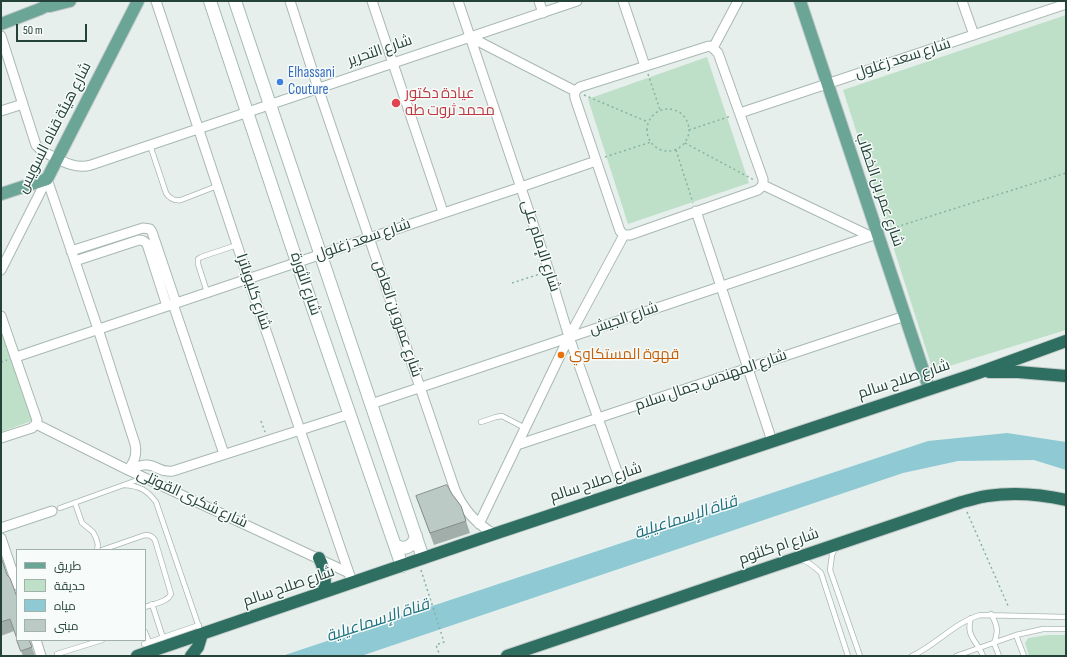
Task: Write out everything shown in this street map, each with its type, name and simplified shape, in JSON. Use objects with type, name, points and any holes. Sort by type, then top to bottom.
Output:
[{"type":"highway","name":"شارع صلاح سالم","points":[[137,656],[200,630],[324,592],[350,578],[402,566],[929,388],[978,373],[1066,341]]},
{"type":"highway","points":[[978,373],[1018,372],[1066,376]]},
{"type":"highway","name":"شارع ام كلثوم","points":[[507,656],[962,502],[986,496],[1011,494],[1036,494],[1066,500]]},
{"type":"highway","points":[[319,558],[326,578],[324,592]]},
{"type":"highway","points":[[191,656],[198,647],[200,630]]},
{"type":"main road","points":[[1,24],[40,9],[56,1]]},
{"type":"main road","points":[[40,9],[70,1]]},
{"type":"main road","name":"شارع هيئة قناه السويس","points":[[47,179],[138,1]]},
{"type":"main road","name":"شارع عمر بن الخطاب","points":[[800,1],[874,235],[905,316],[929,388]]},
{"type":"main road","points":[[1,194],[47,179]]},
{"type":"street","name":"شارع كليوباترا","points":[[156,1],[350,578]]},
{"type":"street","name":"شارع الثورة","points":[[210,1],[402,566]]},
{"type":"street","name":"شارع الثورة","points":[[235,1],[416,536],[420,559]]},
{"type":"street","name":"شارع عمرو بن العاص","points":[[290,1],[318,88],[459,499],[468,513],[479,524],[494,534]]},
{"type":"street","points":[[372,1],[443,212]]},
{"type":"street","name":"شارع الإمام على","points":[[458,1],[570,337],[624,491]]},
{"type":"street","points":[[539,1],[543,13]]},
{"type":"street","name":"شارع التحرير","points":[[1,36],[36,145],[42,151],[77,167],[86,166],[150,145],[577,1]]},
{"type":"street","points":[[623,1],[645,66]]},
{"type":"street","points":[[713,48],[738,1]]},
{"type":"street","points":[[962,1],[974,35]]},
{"type":"street","name":"شارع سعد زغلول","points":[[740,113],[1066,4]]},
{"type":"street","points":[[470,37],[575,92]]},
{"type":"street","points":[[709,46],[713,48],[718,53],[740,113],[763,178],[763,185],[758,190],[630,235],[624,235],[620,231],[575,98],[575,92],[580,87],[704,47],[709,46]]},
{"type":"street","points":[[1,111],[23,104]]},
{"type":"street","name":"شارع سعد زغلول","points":[[16,357],[521,187],[596,160]]},
{"type":"street","points":[[47,179],[137,450],[136,458],[128,470]]},
{"type":"street","name":"شارع هيئة قناه السويس","points":[[1,270],[47,179]]},
{"type":"street","points":[[763,185],[874,235]]},
{"type":"street","points":[[696,211],[772,441]]},
{"type":"street","points":[[71,251],[143,228],[150,229],[172,304],[224,454]]},
{"type":"street","points":[[479,524],[570,337],[624,235]]},
{"type":"street","name":"شارع الجيش","points":[[371,404],[874,235]]},
{"type":"street","points":[[75,261],[142,240],[146,244],[172,304]]},
{"type":"street","points":[[1,316],[37,420],[36,424],[32,428],[1,438]]},
{"type":"street","name":"شارع المهندس جمال سلام","points":[[517,445],[905,316]]},
{"type":"street","points":[[128,470],[146,465],[153,466],[164,471],[174,471],[350,414]]},
{"type":"street","name":"شارع شكرى القوتلى","points":[[36,424],[128,470],[319,558],[350,578]]},
{"type":"street","points":[[1,528],[56,510]]},
{"type":"street","points":[[395,545],[404,548],[408,547],[415,541],[416,536]]},
{"type":"street","points":[[1,538],[16,582]]},
{"type":"street","points":[[36,641],[41,656]]},
{"type":"lane","points":[[150,145],[166,193],[172,200],[181,200],[218,186]]},
{"type":"lane","points":[[207,292],[198,264],[198,259],[237,245]]},
{"type":"lane","points":[[481,422],[502,416],[525,428]]},
{"type":"lane","points":[[56,510],[145,478]]},
{"type":"lane","points":[[124,485],[143,489],[150,494],[156,502],[200,630],[146,643],[146,641]]},
{"type":"lane","points":[[75,503],[82,523],[93,532],[96,538],[98,545],[97,549]]},
{"type":"lane","points":[[105,549],[145,536],[151,536],[155,540],[171,594],[169,598],[146,607]]},
{"type":"lane","points":[[839,544],[835,548],[832,555],[830,570],[860,656]]},
{"type":"lane","points":[[795,559],[802,559],[821,573],[848,656]]},
{"type":"lane","points":[[152,604],[162,638]]},
{"type":"lane","points":[[990,614],[996,625],[997,631],[994,643],[998,656]]},
{"type":"lane","points":[[912,656],[971,618],[980,615],[990,614],[1066,617]]},
{"type":"lane","points":[[971,618],[969,622],[971,637],[980,648],[983,656]]},
{"type":"lane","points":[[956,656],[1016,635],[1043,629],[1066,629]]},
{"type":"lane","points":[[1016,635],[1024,656]]},
{"type":"lane","points":[[57,654],[99,641]]},
{"type":"path","points":[[645,66],[660,110]]},
{"type":"path","points":[[575,92],[648,122]]},
{"type":"path","points":[[670,109],[680,112],[687,120],[689,134],[685,143],[676,150],[662,150],[654,146],[647,135],[648,122],[653,115],[660,110],[670,109]]},
{"type":"path","points":[[689,130],[740,113]]},
{"type":"path","points":[[596,160],[651,142]]},
{"type":"path","points":[[685,143],[763,185]]},
{"type":"path","points":[[676,150],[696,211]]},
{"type":"path","points":[[874,235],[1066,172]]},
{"type":"path","points":[[512,283],[549,271]]},
{"type":"path","points":[[261,421],[268,440]]},
{"type":"path","points":[[962,502],[1012,615]]},
{"type":"path","points":[[420,559],[430,602],[444,642],[436,645],[440,656]]},
{"type":"green space","points":[[1066,15],[1066,330],[933,371],[843,90]]},
{"type":"green space","points":[[707,57],[749,183],[628,224],[588,99]]},
{"type":"green space","points":[[1,332],[34,420],[1,432]]},
{"type":"green space","points":[[1048,635],[1066,635],[1066,656],[1029,656],[1025,643],[1028,638]]},
{"type":"water","points":[[1007,433],[1066,442],[1066,470],[1034,460],[958,461],[903,473],[361,656],[282,656],[928,441]]},
{"type":"building","points":[[447,485],[461,506],[466,521],[430,533],[416,496]]},
{"type":"building","points":[[1,557],[16,594],[16,636],[10,619],[1,622]]},
{"type":"building","points":[[17,641],[29,641],[32,647],[21,651]]},
{"type":"place","name":"Elhassani Couture","points":[[280,82]]},
{"type":"place","name":"عيادة دكتور محمد ثروت طه","points":[[396,103]]},
{"type":"place","name":"قهوة المستكاوي","points":[[561,355]]},
{"type":"water label","name":"قناة الإسماعيلية","points":[[686,518]]},
{"type":"water label","name":"قناة الإسماعيلية","points":[[378,621]]}]
